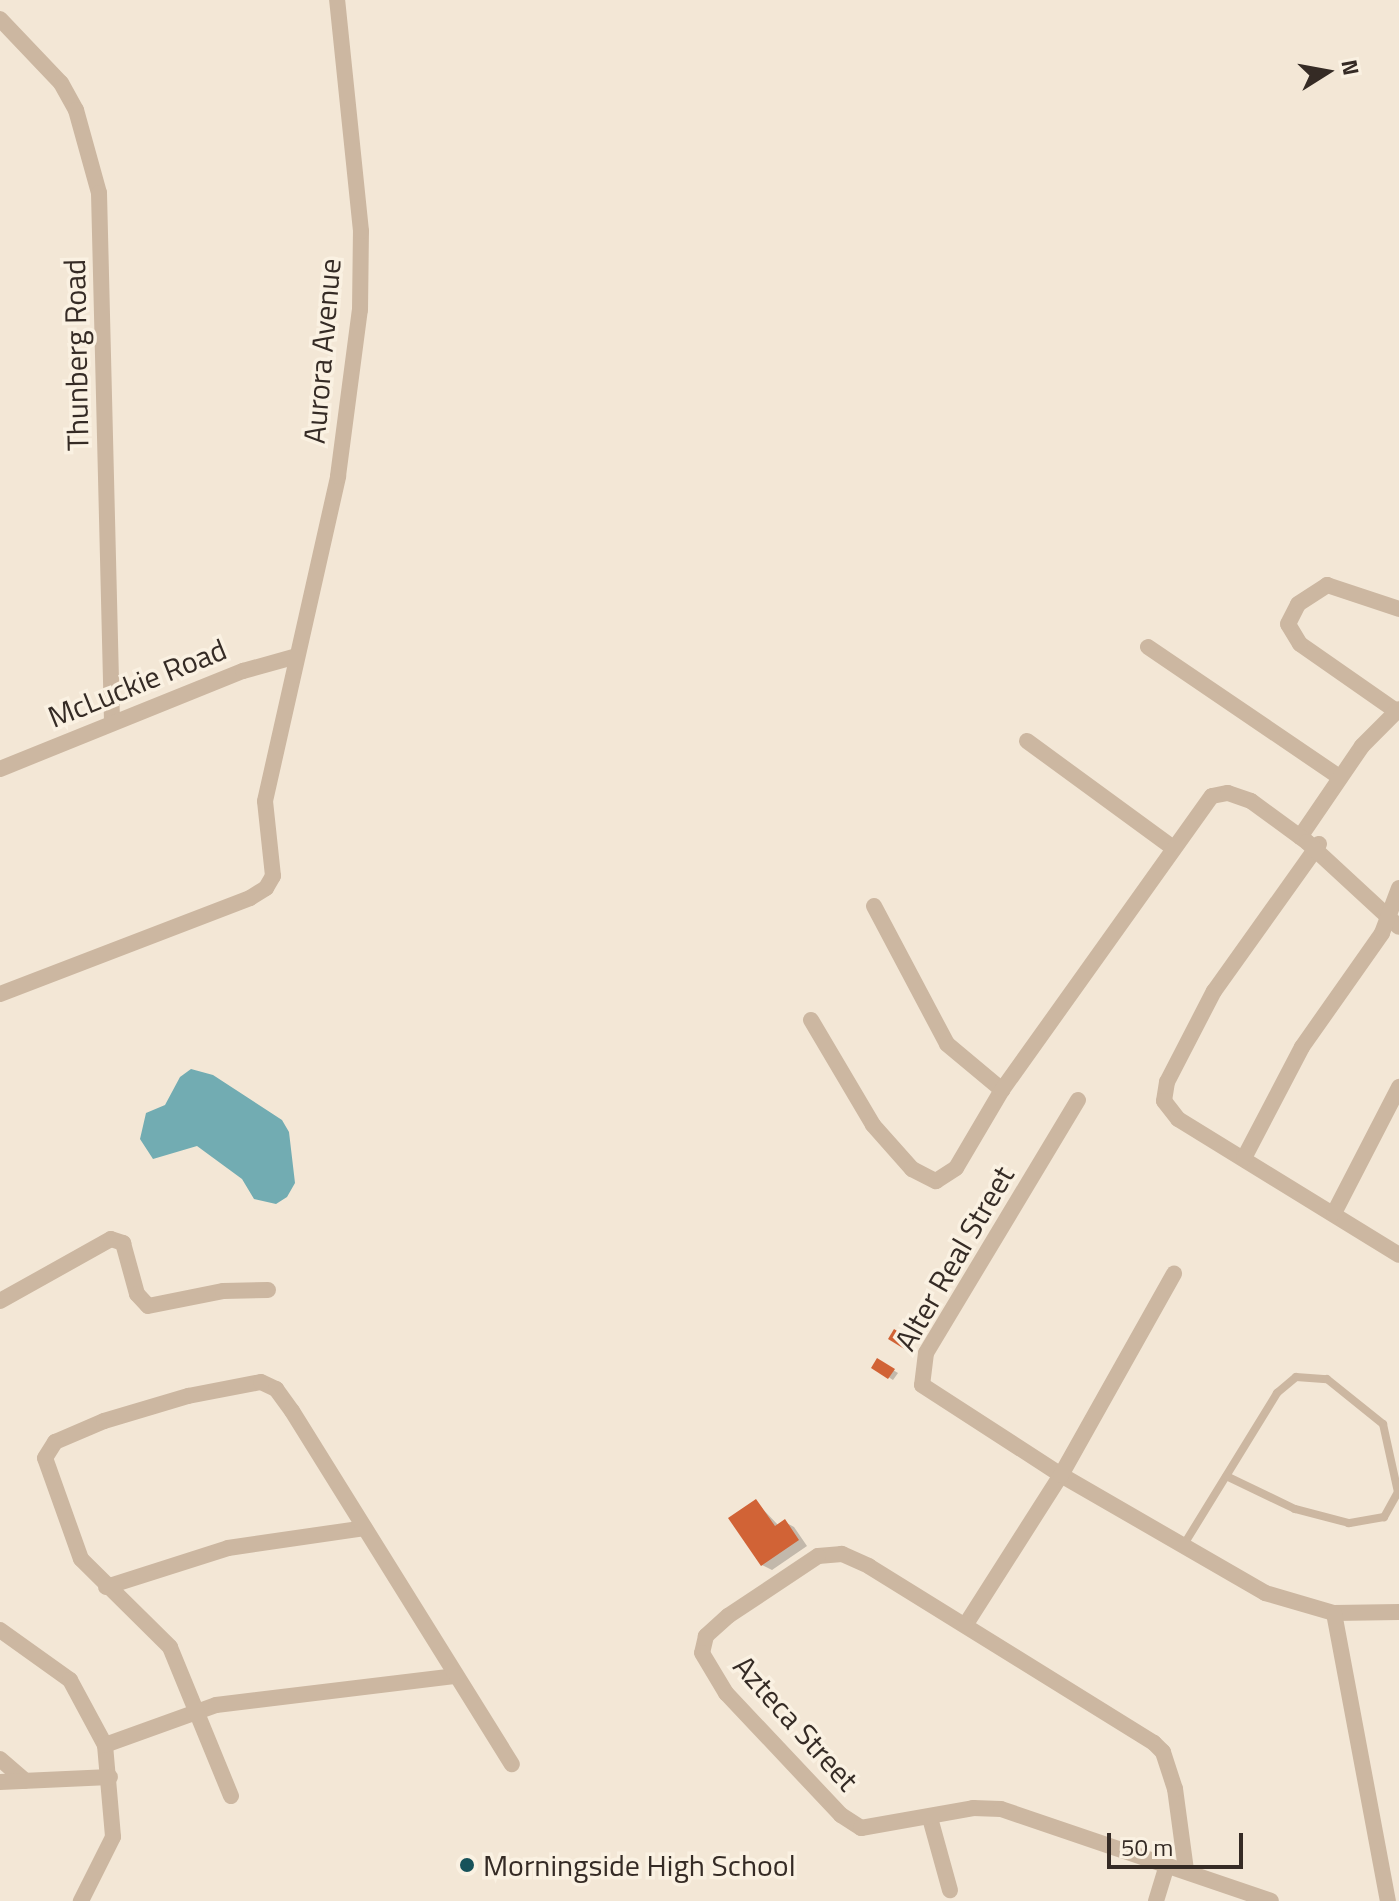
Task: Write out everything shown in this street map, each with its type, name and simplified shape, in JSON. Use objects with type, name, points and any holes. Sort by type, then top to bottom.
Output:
[{"type":"street","name":"Aurora Avenue","points":[[0,994],[85,965],[266,888],[274,861],[265,801],[338,476],[360,310],[360,215],[337,0]]},
{"type":"street","name":"Thunberg Road","points":[[0,19],[61,83],[76,110],[99,193],[112,721]]},
{"type":"street","points":[[1399,609],[1327,585],[1298,604],[1288,624],[1300,644],[1397,710],[1339,777],[1310,843],[1221,979],[1164,1090],[1170,1112],[1399,1255]]},
{"type":"street","points":[[1148,647],[1339,777]]},
{"type":"street","name":"McLuckie Road","points":[[0,769],[112,721],[243,671],[297,656]]},
{"type":"street","points":[[1027,741],[1172,847]]},
{"type":"street","points":[[811,1020],[873,1125],[928,1180],[942,1180],[956,1168],[1002,1090],[1205,802],[1228,793],[1251,801],[1310,843],[1391,911],[1399,927]]},
{"type":"street","points":[[1244,1158],[1302,1047],[1376,942],[1399,888]]},
{"type":"street","points":[[874,906],[947,1044],[1002,1090]]},
{"type":"street","points":[[1334,1213],[1399,1087]]},
{"type":"street","name":"Alter Real Street","points":[[1078,1100],[926,1353],[920,1370],[922,1385],[932,1396],[1061,1475],[1265,1593],[1334,1613],[1399,1612]]},
{"type":"street","points":[[0,1301],[111,1239],[123,1243],[137,1294],[148,1306],[223,1291],[268,1290]]},
{"type":"street","points":[[966,1624],[1061,1475],[1174,1274]]},
{"type":"street","points":[[231,1796],[185,1675],[158,1630],[106,1587],[81,1559],[46,1471],[46,1451],[55,1442],[104,1421],[188,1396],[261,1382],[276,1389],[512,1764]]},
{"type":"street","points":[[106,1587],[228,1548],[365,1528]]},
{"type":"street","name":"Azteca Street","points":[[1186,1870],[1181,1815],[1163,1752],[966,1624],[869,1566],[829,1553],[808,1561],[710,1630],[702,1653],[760,1733],[841,1815],[872,1830],[973,1808],[1001,1809],[1271,1901]]},
{"type":"street","points":[[1334,1613],[1388,1901]]},
{"type":"street","points":[[0,1630],[70,1680],[105,1745],[113,1837],[81,1901]]},
{"type":"street","points":[[105,1745],[198,1711],[456,1676]]},
{"type":"street","points":[[0,1759],[25,1781]]},
{"type":"street","points":[[0,1782],[110,1777]]},
{"type":"street","points":[[930,1818],[950,1890]]},
{"type":"street","points":[[1156,1901],[1167,1865]]},
{"type":"lane","points":[[1183,1546],[1226,1476],[1286,1381],[1317,1375],[1383,1424],[1398,1492],[1384,1517],[1349,1523],[1295,1509],[1226,1476]]},
{"type":"water","points":[[191,1069],[213,1075],[282,1120],[289,1132],[295,1183],[287,1197],[276,1204],[254,1199],[242,1179],[197,1146],[153,1159],[140,1139],[146,1113],[165,1105],[180,1077]]},
{"type":"building","points":[[894,1329],[912,1340],[906,1350],[888,1339]]},
{"type":"building","points":[[877,1358],[895,1369],[888,1379],[871,1368]]},
{"type":"building","points":[[756,1499],[775,1526],[785,1519],[799,1540],[761,1566],[728,1518]]},
{"type":"place","name":"Morningside High School","points":[[467,1865]]}]
